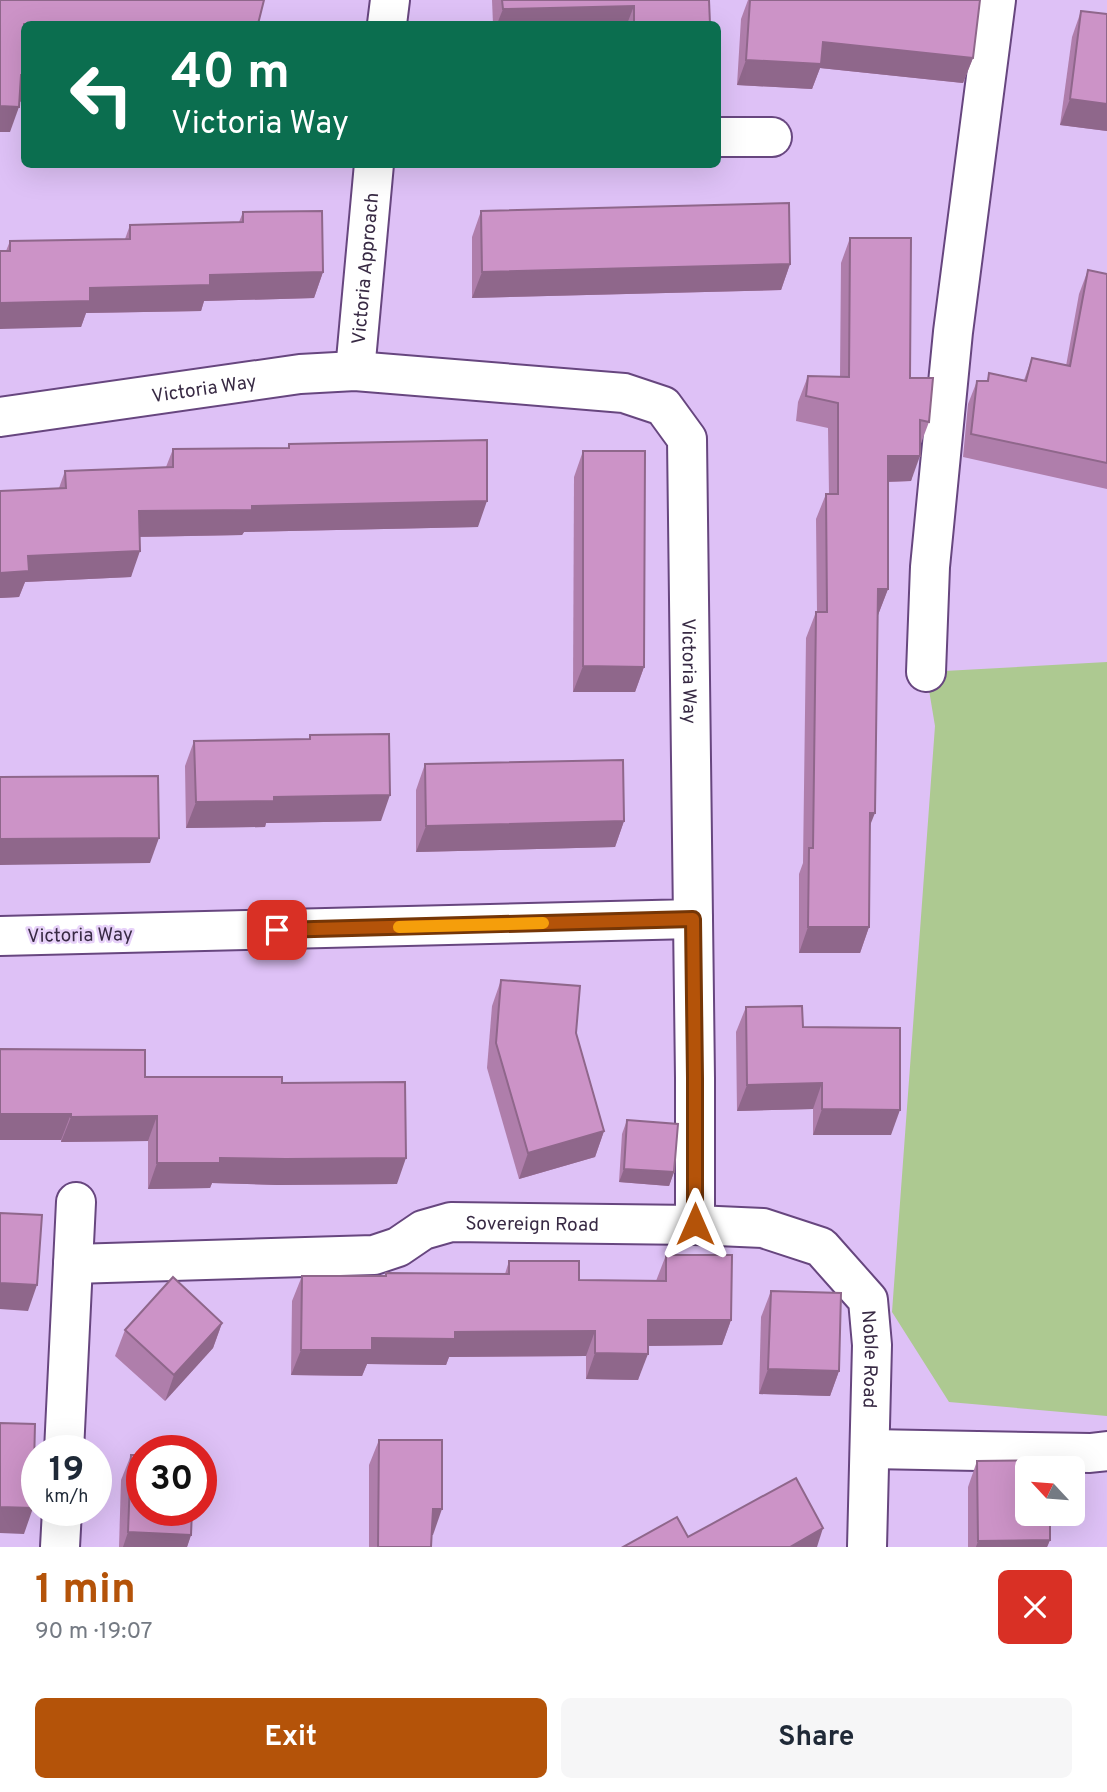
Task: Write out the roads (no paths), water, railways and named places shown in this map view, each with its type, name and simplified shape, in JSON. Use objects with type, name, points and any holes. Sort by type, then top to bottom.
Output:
[{"type":"street","points":[[387,21],[390,0]]},
{"type":"street","points":[[926,671],[930,567],[953,332],[996,0]]},
{"type":"street","points":[[721,138],[772,137]]},
{"type":"street","name":"Victoria Approach","points":[[355,371],[374,168]]},
{"type":"street","name":"Victoria Way","points":[[0,417],[300,374],[355,371],[624,393],[663,406],[687,439],[693,919],[0,936]]},
{"type":"street","points":[[693,919],[695,1224]]},
{"type":"street","points":[[65,1435],[76,1202]]},
{"type":"street","name":"Sovereign Road","points":[[73,1265],[374,1255],[398,1247],[423,1230],[451,1222],[695,1224]]},
{"type":"street","name":"Noble Road","points":[[695,1224],[763,1228],[821,1248],[868,1300],[872,1345],[867,1547]]},
{"type":"street","points":[[870,1449],[1090,1453],[1107,1451]]},
{"type":"street","points":[[60,1547],[61,1526]]}]
